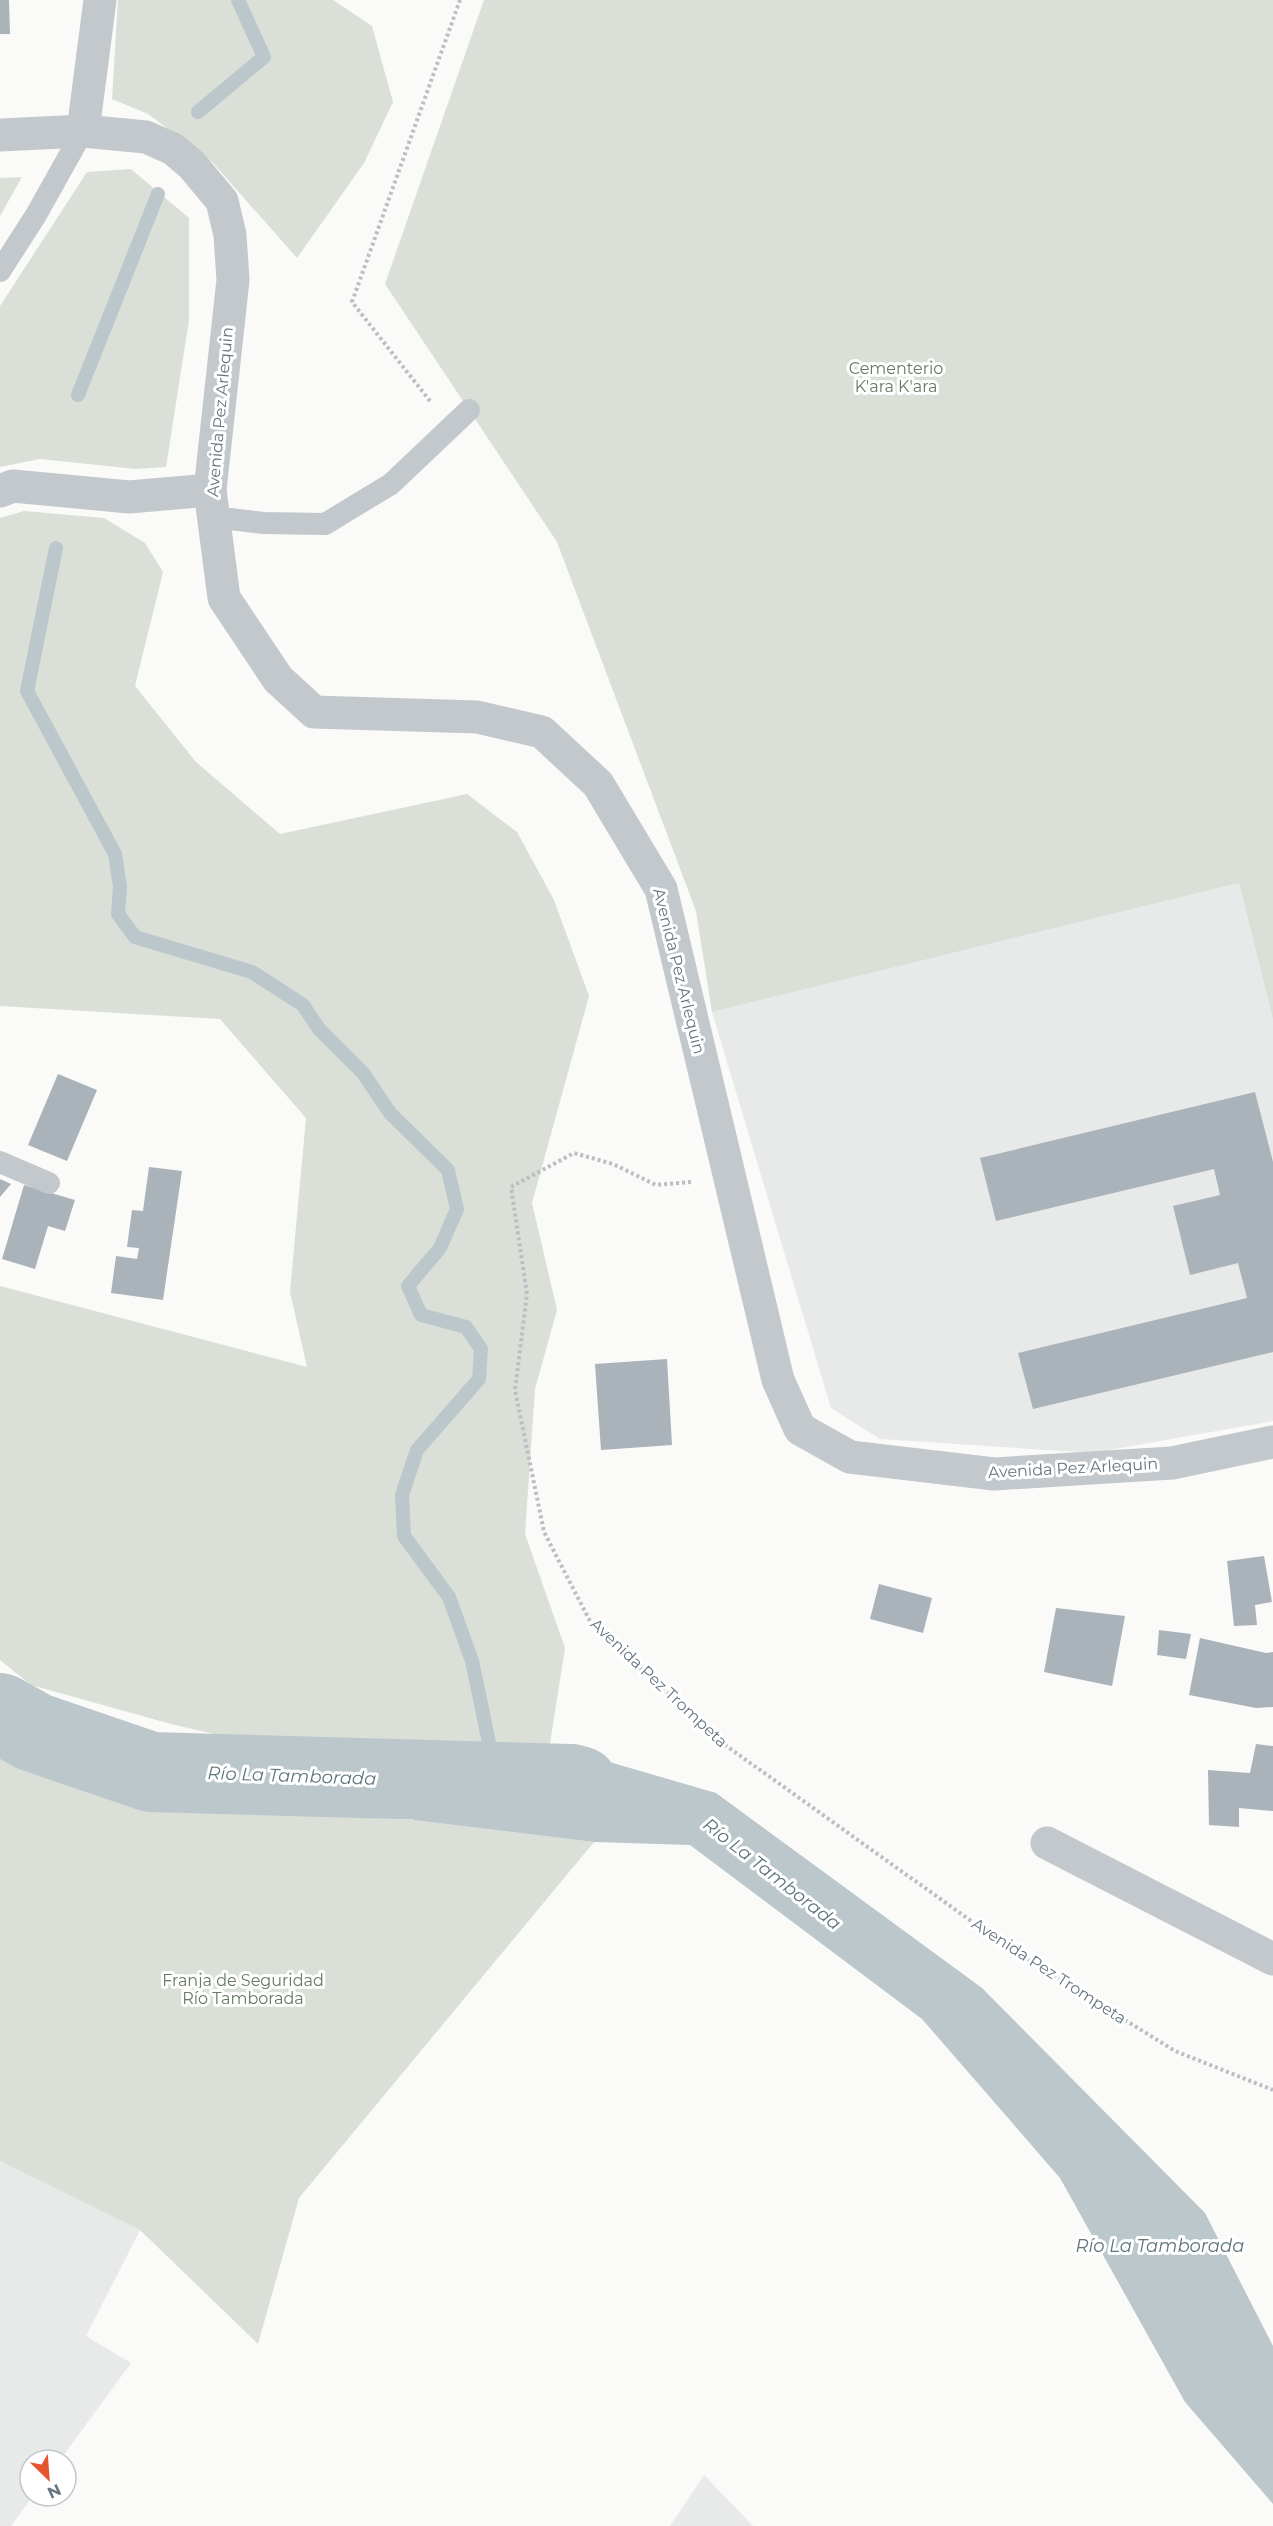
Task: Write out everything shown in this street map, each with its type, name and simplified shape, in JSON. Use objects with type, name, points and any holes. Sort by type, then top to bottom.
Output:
[{"type":"street","points":[[83,131],[100,0]]},
{"type":"street","name":"Avenida Pez Arlequin","points":[[0,135],[83,131],[146,137],[173,149],[192,165],[222,201],[230,235],[233,280],[211,503],[224,598],[278,679],[314,712],[477,717],[542,732],[598,784],[661,889],[778,1380],[800,1429],[850,1457],[994,1474],[1173,1463],[1273,1442]]},
{"type":"street","points":[[0,491],[13,486],[211,503]]},
{"type":"street","points":[[1047,1843],[1273,1959]]},
{"type":"lane","points":[[0,271],[36,215],[83,131]]},
{"type":"lane","points":[[211,503],[264,523],[325,524],[391,484],[469,410]]},
{"type":"lane","points":[[0,1162],[49,1183]]},
{"type":"path","points":[[450,426],[352,302],[460,0]]},
{"type":"path","name":"Avenida Pez Trompeta","points":[[730,1179],[656,1185],[613,1164],[574,1153],[512,1187],[527,1294],[514,1390],[544,1532],[591,1623],[721,1742],[1006,1946],[1175,2051],[1273,2091]]},
{"type":"shaded area","points":[[1239,883],[1273,1020],[1273,1421],[1092,1453],[880,1439],[831,1408],[712,1012]]},
{"type":"shaded area","points":[[0,2161],[140,2230],[86,2336],[131,2363],[69,2448],[18,2448],[18,2508],[24,2508],[11,2526],[0,2526]]},
{"type":"shaded area","points":[[704,2475],[753,2526],[670,2526]]},
{"type":"green space","points":[[118,0],[333,0],[372,26],[393,102],[364,163],[297,258],[213,163],[148,114],[112,99]]},
{"type":"green space","name":"Cementerio K'ara K'ara","points":[[484,0],[1273,0],[1273,1020],[1239,883],[712,1012],[696,911],[557,542],[385,284]]},
{"type":"green space","points":[[131,169],[189,218],[189,320],[166,467],[136,469],[40,459],[0,467],[0,306],[87,172]]},
{"type":"green space","points":[[22,177],[0,216],[0,178]]},
{"type":"green space","points":[[24,511],[104,518],[145,543],[163,572],[135,686],[196,762],[280,834],[467,794],[517,832],[554,900],[589,996],[532,1203],[557,1310],[535,1389],[525,1534],[565,1648],[549,1750],[266,1746],[171,1724],[31,1685],[0,1660],[0,1286],[307,1367],[290,1292],[306,1118],[220,1019],[0,1006],[0,518]]},
{"type":"green space","name":"Franja de Seguridad Río Tamborada","points":[[0,1745],[47,1774],[202,1810],[413,1820],[594,1842],[299,2198],[258,2344],[140,2230],[0,2161]]},
{"type":"water","name":"Río La Tamborada","points":[[514,1748],[575,1752],[716,1793],[982,1988],[1205,2213],[1273,2346],[1273,2504],[1185,2402],[1060,2178],[922,2019],[690,1845],[594,1842],[413,1820]]},
{"type":"building","points":[[0,0],[9,0],[10,34],[0,34]]},
{"type":"building","points":[[58,1074],[97,1090],[67,1161],[28,1145]]},
{"type":"building","points":[[1255,1092],[1273,1162],[1273,1352],[1033,1409],[1018,1353],[1247,1298],[1238,1263],[1190,1275],[1173,1206],[1220,1195],[1214,1169],[996,1221],[980,1158]]},
{"type":"building","points":[[149,1167],[182,1171],[163,1300],[111,1293],[116,1256],[137,1259],[139,1248],[127,1247],[132,1210],[143,1211]]},
{"type":"building","points":[[0,1179],[11,1184],[0,1197]]},
{"type":"building","points":[[24,1185],[75,1200],[65,1231],[48,1226],[35,1269],[2,1259]]},
{"type":"building","points":[[667,1359],[672,1445],[601,1450],[595,1364]]},
{"type":"building","points":[[1264,1556],[1272,1602],[1255,1605],[1257,1625],[1234,1626],[1227,1561]]},
{"type":"building","points":[[879,1584],[932,1598],[923,1633],[870,1619]]},
{"type":"building","points":[[1056,1608],[1125,1616],[1112,1686],[1044,1672]]},
{"type":"building","points":[[1159,1630],[1191,1634],[1186,1659],[1157,1655]]},
{"type":"building","points":[[1200,1638],[1266,1653],[1273,1652],[1273,1707],[1256,1708],[1189,1695]]},
{"type":"building","points":[[1256,1744],[1273,1746],[1273,1811],[1239,1808],[1239,1827],[1209,1825],[1208,1770],[1250,1773]]},
{"type":"waterway","points":[[198,112],[264,57],[238,0]]},
{"type":"waterway","points":[[78,395],[158,194]]},
{"type":"waterway","points":[[56,548],[27,691],[115,854],[120,887],[118,914],[135,937],[252,972],[303,1005],[319,1029],[363,1073],[390,1113],[448,1170],[457,1209],[440,1248],[408,1286],[421,1315],[466,1327],[481,1349],[479,1379],[417,1450],[402,1495],[404,1536],[449,1597],[472,1661],[497,1781]]},
{"type":"waterway","name":"Río La Tamborada","points":[[0,1713],[34,1732],[151,1772],[579,1786]]}]
